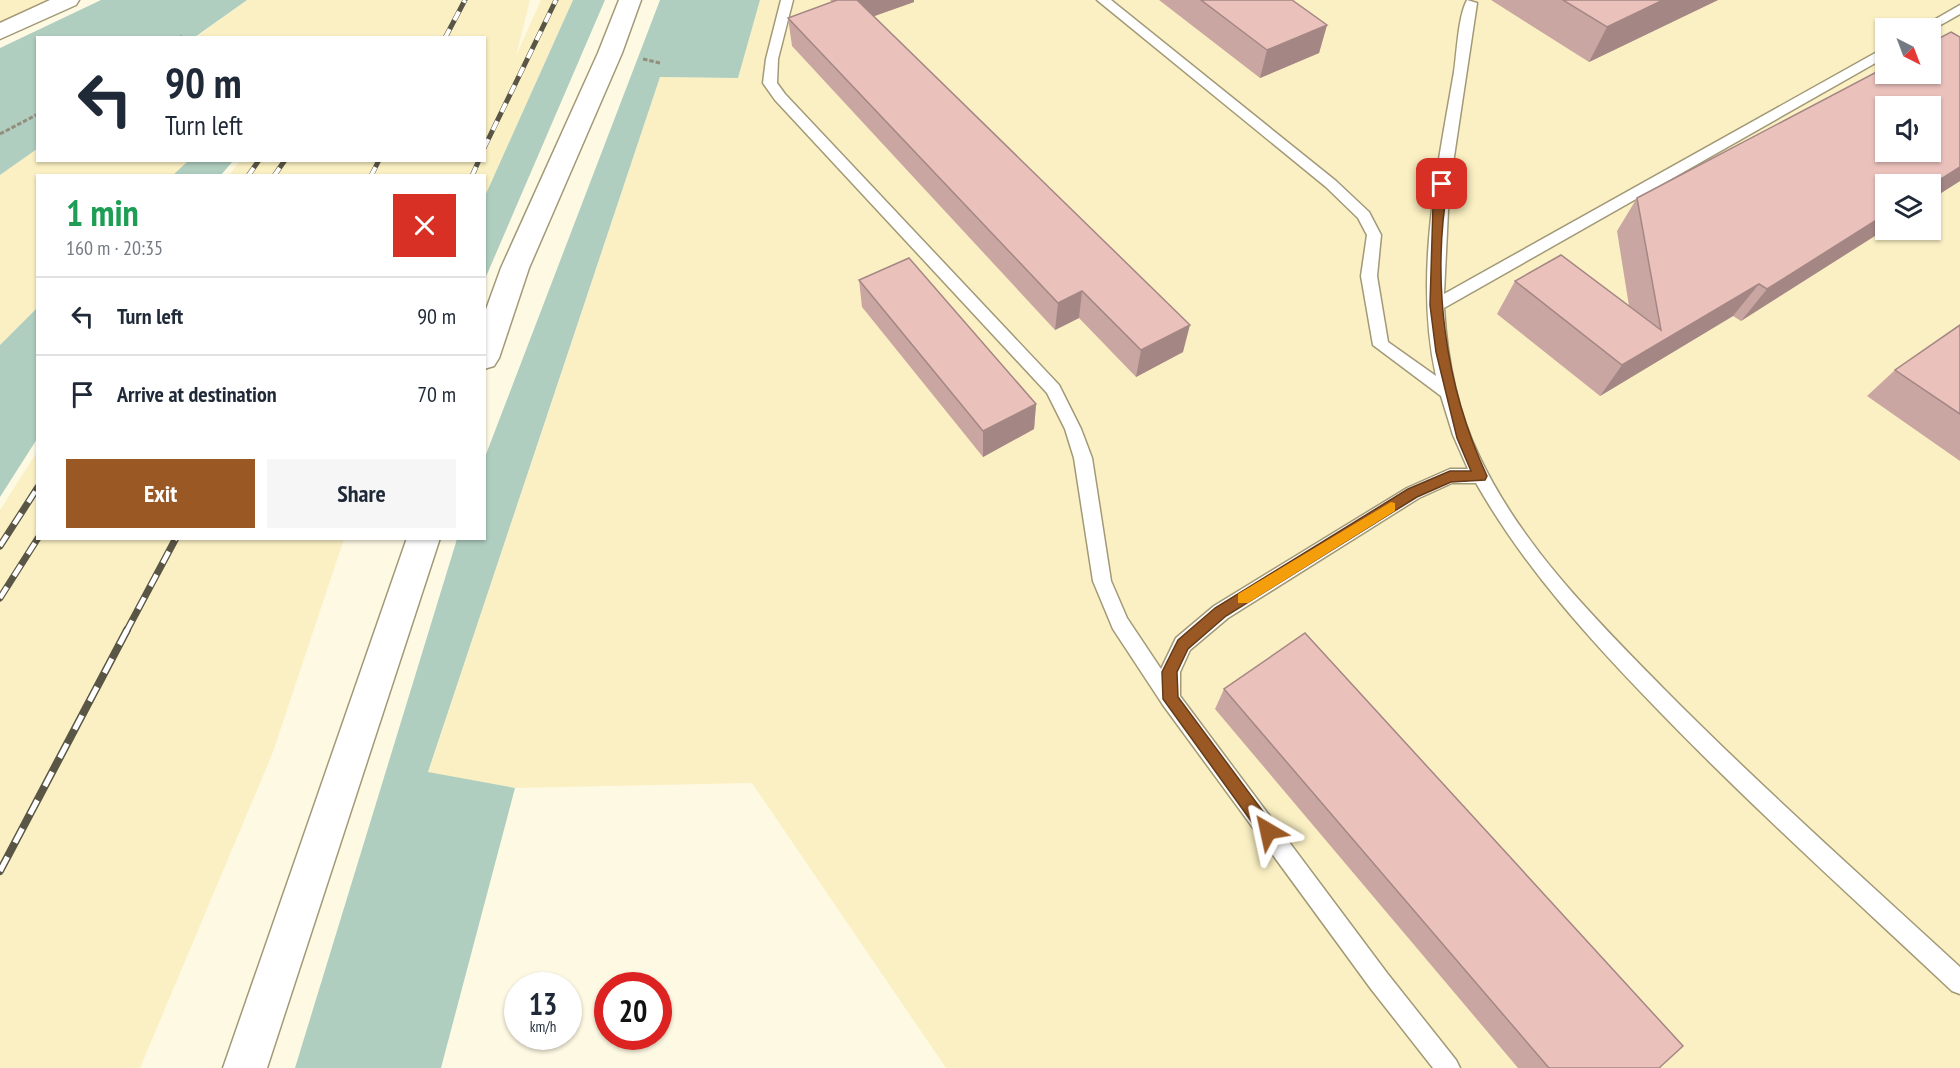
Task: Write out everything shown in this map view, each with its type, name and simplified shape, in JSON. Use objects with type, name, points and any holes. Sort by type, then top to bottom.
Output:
[{"type":"street","points":[[0,32],[68,0]]},
{"type":"street","points":[[486,352],[515,268],[610,53],[630,0]]},
{"type":"street","points":[[245,1068],[422,540]]},
{"type":"lane","points":[[787,0],[772,59],[770,83],[780,97],[1053,389],[1073,429],[1083,458],[1102,581],[1120,622],[1170,699],[1372,972],[1448,1068]]},
{"type":"lane","points":[[1103,0],[1331,184],[1364,215],[1374,235],[1369,276],[1381,345],[1450,394]]},
{"type":"lane","points":[[1471,3],[1438,206],[1436,305],[1450,394],[1463,438],[1480,476],[1528,549],[1581,617],[1692,732],[1960,983]]},
{"type":"lane","points":[[1941,20],[1960,9]]},
{"type":"lane","points":[[1436,305],[1875,57]]},
{"type":"lane","points":[[1170,699],[1170,672],[1183,644],[1221,612],[1413,493],[1450,476],[1480,476]]},
{"type":"path","points":[[0,134],[36,115]]},
{"type":"shaded area","points":[[0,0],[55,0],[0,27]]},
{"type":"shaded area","points":[[247,0],[530,0],[516,56],[541,0],[573,0],[486,194],[486,174],[230,174],[239,162],[486,162],[486,36],[198,36]]},
{"type":"shaded area","points":[[760,0],[1960,0],[1960,1068],[946,1068],[752,783],[515,788],[428,773],[660,77],[738,78]]},
{"type":"shaded area","points":[[36,150],[36,162],[187,162],[174,174],[36,174],[36,309],[0,345],[0,175]]},
{"type":"shaded area","points":[[36,454],[36,540],[344,540],[273,752],[140,1068],[0,1068],[0,510]]},
{"type":"green space","points":[[101,0],[247,0],[196,36],[36,36],[36,150],[0,175],[0,48]]},
{"type":"green space","points":[[573,0],[605,0],[486,277],[486,194]]},
{"type":"green space","points":[[660,0],[760,0],[738,78],[660,77],[428,772],[515,788],[441,1068],[295,1068],[457,540],[486,540],[486,454]]},
{"type":"green space","points":[[187,162],[232,162],[222,174],[174,174]]},
{"type":"green space","points":[[36,309],[36,441],[0,497],[0,345]]},
{"type":"building","points":[[837,0],[857,0],[1190,325],[1141,350],[1082,291],[1058,303],[788,18]]},
{"type":"building","points":[[1201,0],[1292,0],[1327,25],[1267,50]]},
{"type":"building","points":[[1563,0],[1663,0],[1607,27]]},
{"type":"building","points":[[1951,32],[1960,37],[1960,167],[1941,179],[1941,174],[1875,174],[1875,221],[1767,289],[1759,284],[1622,365],[1515,281],[1561,255],[1661,330],[1637,198],[1875,73],[1875,84],[1941,84],[1941,37]]},
{"type":"building","points":[[909,258],[1036,404],[983,431],[859,280]]},
{"type":"building","points":[[1960,325],[1960,414],[1895,370]]},
{"type":"building","points":[[1305,633],[1683,1046],[1659,1068],[1549,1068],[1224,689]]},
{"type":"railway","points":[[446,36],[465,0]]},
{"type":"railway","points":[[486,144],[556,0]]},
{"type":"railway","points":[[249,174],[258,162]]},
{"type":"railway","points":[[275,174],[284,162]]},
{"type":"railway","points":[[372,174],[378,162]]},
{"type":"railway","points":[[473,174],[478,162]]},
{"type":"railway","points":[[0,546],[36,490]]},
{"type":"railway","points":[[0,598],[37,540]]},
{"type":"railway","points":[[126,632],[175,540]]},
{"type":"railway","points":[[0,871],[127,630]]},
{"type":"slow traffic","points":[[1243,598],[1391,507]]},
{"type":"route","points":[[1268,831],[1170,699],[1170,672],[1183,644],[1221,612],[1413,493],[1450,476],[1480,476],[1463,438],[1450,394],[1442,352],[1436,305],[1438,206],[1442,184]]}]
